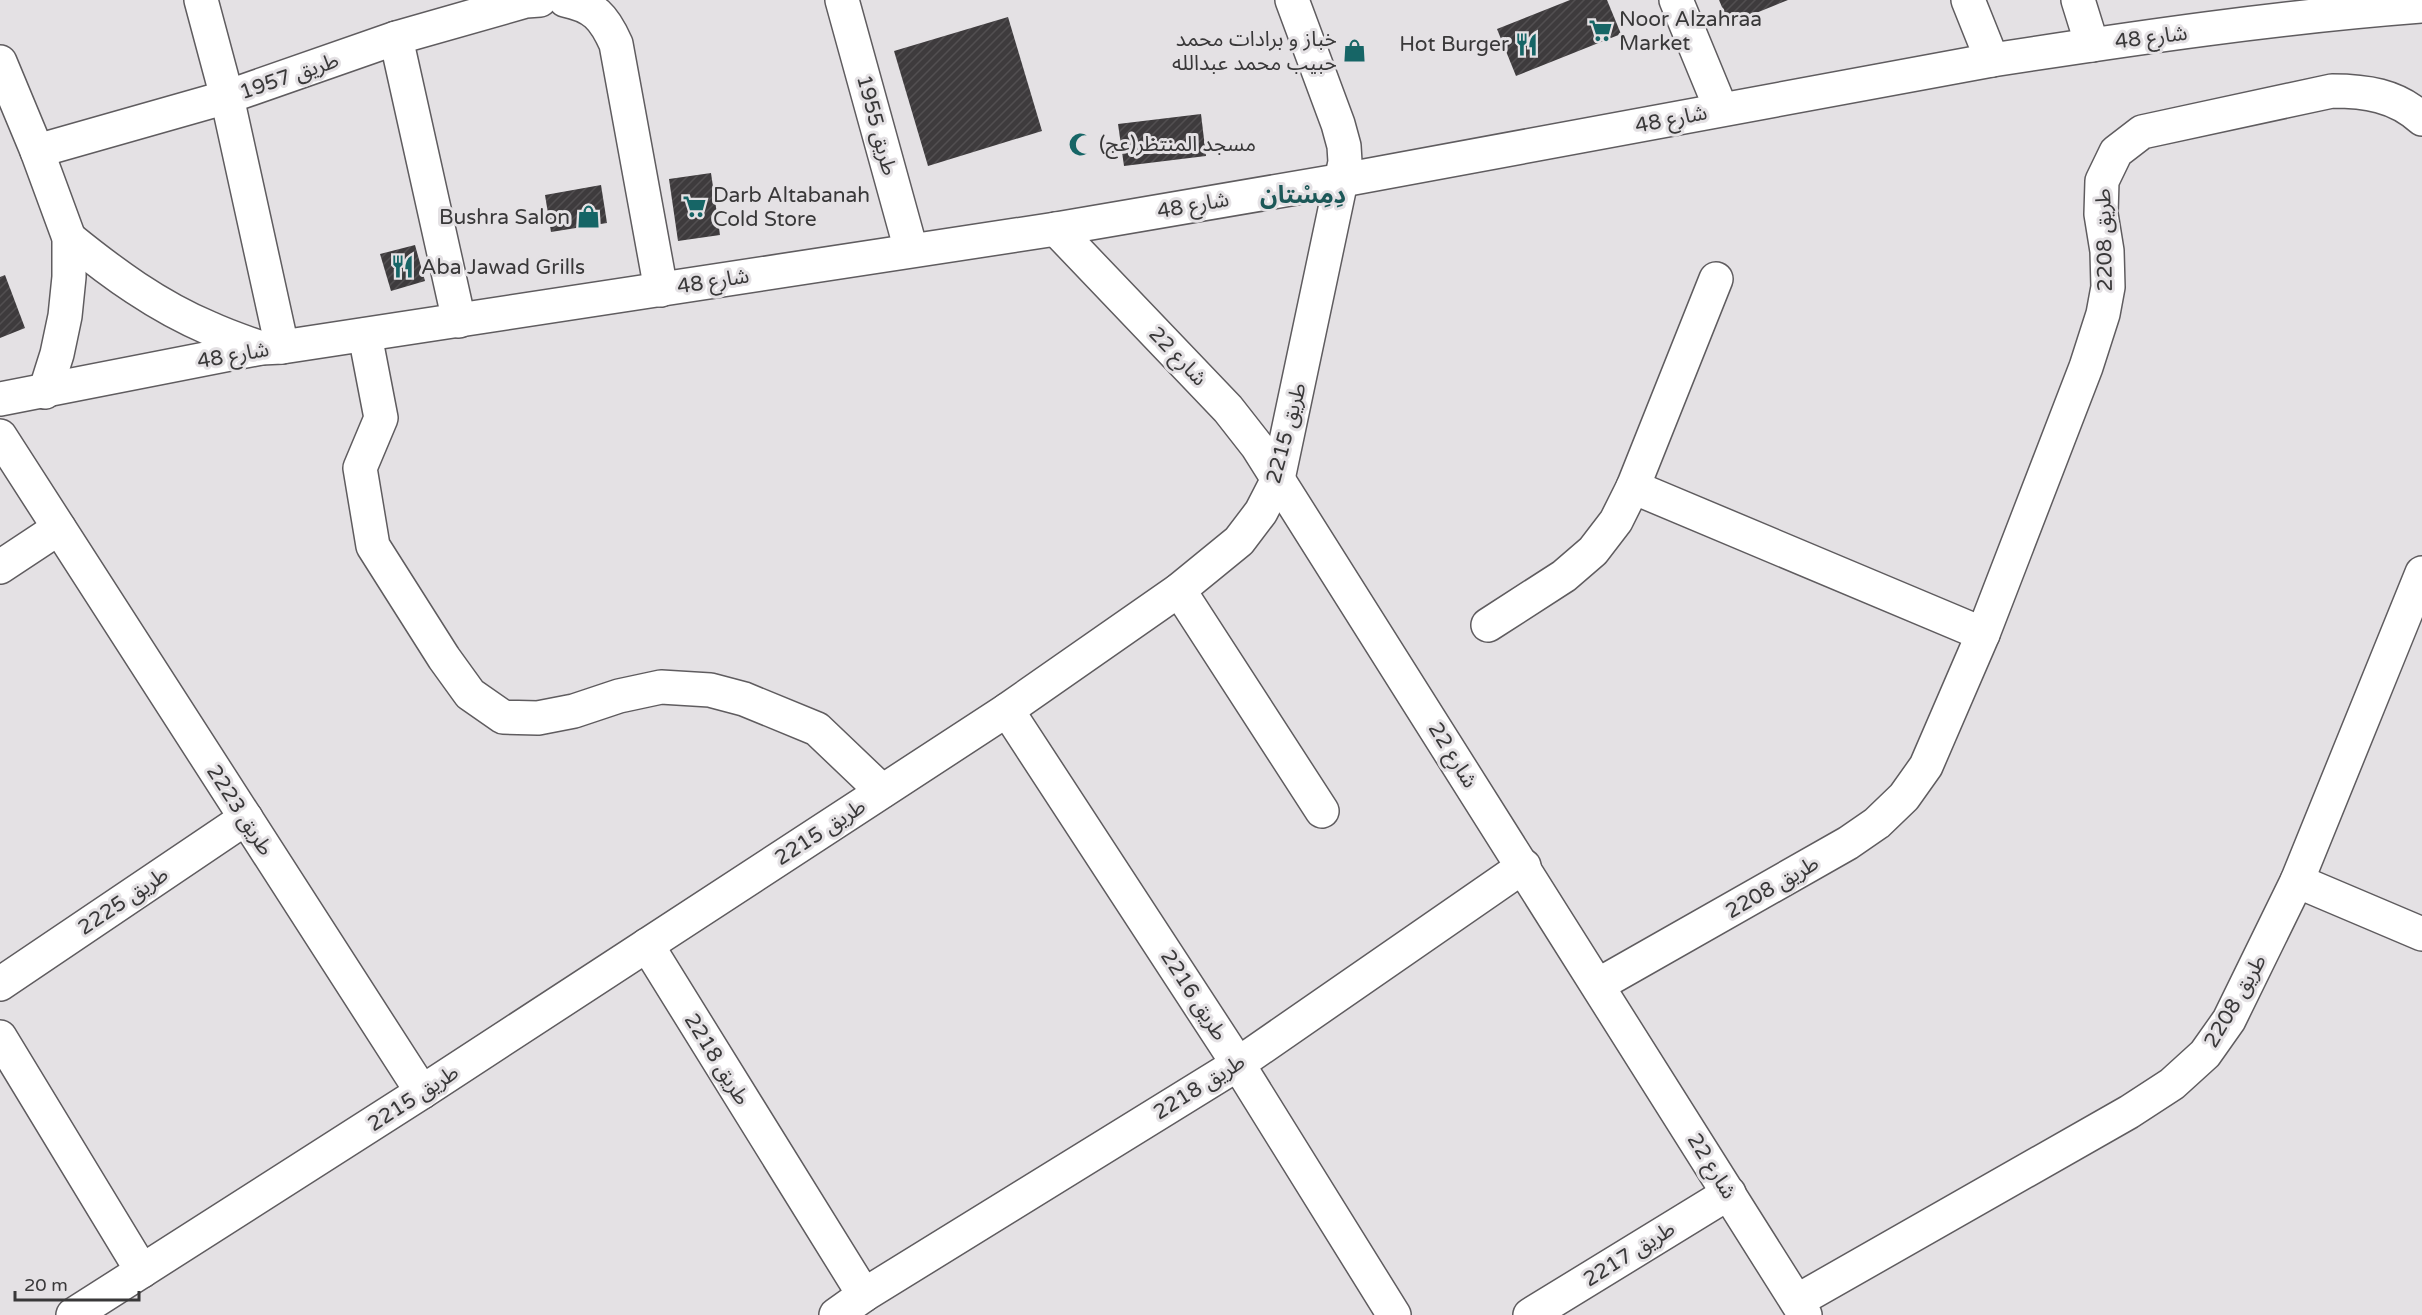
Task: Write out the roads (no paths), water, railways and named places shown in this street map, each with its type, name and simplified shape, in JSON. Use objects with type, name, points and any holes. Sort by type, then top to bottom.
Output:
[{"type":"street","points":[[69,238],[113,273],[159,303],[208,328],[272,348],[227,97],[201,0]]},
{"type":"street","name":"طريق 1957","points":[[37,151],[227,97],[396,38],[442,12],[540,0]]},
{"type":"street","points":[[578,4],[622,0]]},
{"type":"street","name":"طريق 1955","points":[[842,0],[911,250]]},
{"type":"street","name":"طريق 2215","points":[[73,1315],[422,1092],[1007,710],[1179,590],[1239,542],[1261,512],[1278,479],[1343,180],[1344,146],[1292,0]]},
{"type":"street","points":[[1677,0],[1721,109]]},
{"type":"street","points":[[1968,0],[1992,60]]},
{"type":"street","points":[[2078,0],[2092,45]]},
{"type":"street","points":[[578,4],[607,24],[616,44],[661,290]]},
{"type":"street","name":"شارع 48","points":[[0,399],[272,348],[661,290],[1343,180],[1992,60],[2092,45],[2251,12],[2357,5],[2422,6]]},
{"type":"street","points":[[396,38],[459,321]]},
{"type":"street","points":[[0,62],[37,151],[69,238],[69,277],[64,316],[57,354],[45,392]]},
{"type":"street","name":"طريق 2208","points":[[1598,985],[1848,843],[1877,823],[1904,797],[1926,766],[1983,634],[2086,367],[2103,314],[2108,287],[2108,250],[2101,214],[2102,181],[2116,152],[2142,132],[2332,91],[2364,91],[2394,100],[2422,119]]},
{"type":"street","name":"شارع 22","points":[[1056,228],[1228,409],[1257,446],[1801,1308]]},
{"type":"street","points":[[1488,625],[1564,576],[1593,551],[1616,521],[1633,487],[1716,279]]},
{"type":"street","points":[[365,335],[381,418],[360,468],[373,546],[444,658],[470,694],[503,717],[538,718],[661,687],[710,690],[744,699],[817,729],[882,791]]},
{"type":"street","name":"طريق 2223","points":[[0,436],[422,1092]]},
{"type":"street","points":[[1633,487],[1983,634]]},
{"type":"street","points":[[0,567],[59,528]]},
{"type":"street","name":"طريق 2208","points":[[1801,1308],[2129,1112],[2172,1084],[2205,1054],[2229,1020],[2297,881],[2422,573]]},
{"type":"street","points":[[1179,590],[1322,811]]},
{"type":"street","name":"طريق 2216","points":[[1007,710],[1238,1064],[1394,1315]]},
{"type":"street","name":"طريق 2225","points":[[0,984],[246,818]]},
{"type":"street","name":"طريق 2218","points":[[836,1315],[864,1295],[1238,1064],[1524,866]]},
{"type":"street","points":[[2297,881],[2422,934]]},
{"type":"street","name":"طريق 2218","points":[[646,945],[864,1295]]},
{"type":"street","points":[[0,1037],[142,1271]]},
{"type":"street","name":"طريق 2217","points":[[1530,1315],[1729,1193]]},
{"type":"place","name":"Noor Alzahraa Market","points":[[1601,31]]},
{"type":"place","name":"Hot Burger","points":[[1527,44]]},
{"type":"place","name":"خباز و برادات محمد حبيب محمد عبدالله","points":[[1355,51]]},
{"type":"place","name":"مسجد المنتظر(عج)","points":[[1081,144]]},
{"type":"place","name":"Darb Altabanah Cold Store","points":[[695,207]]},
{"type":"place","name":"Bushra Salon","points":[[588,217]]},
{"type":"place","name":"Aba Jawad Grills","points":[[403,267]]},
{"type":"district","name":"دِمِسْتان","points":[[1303,195]]}]
